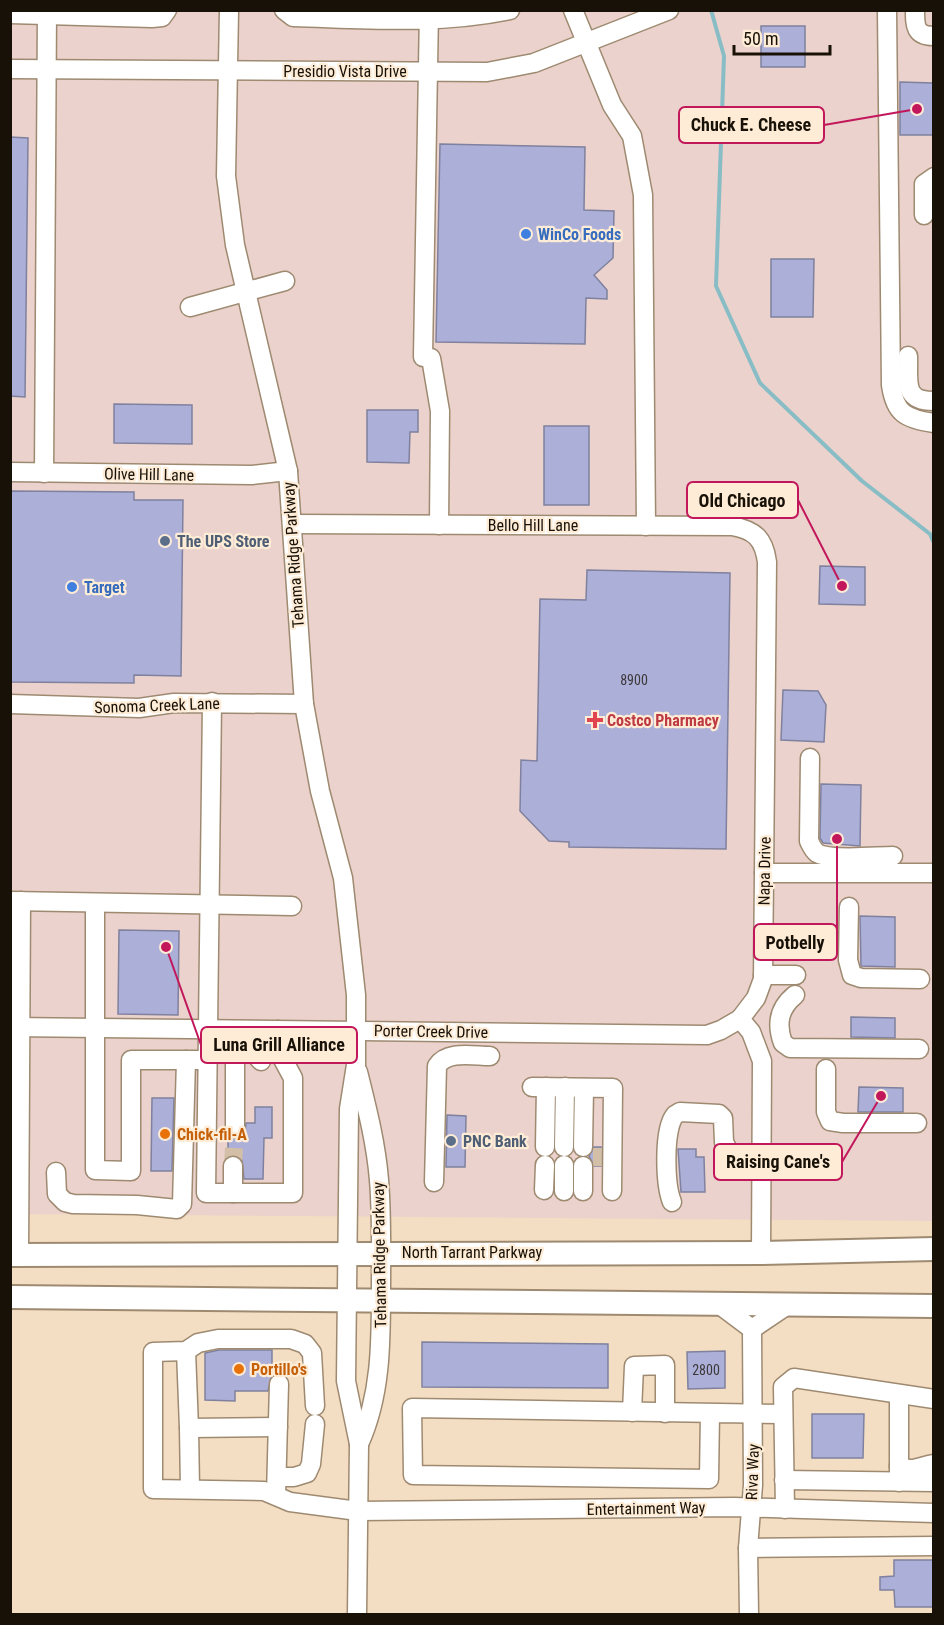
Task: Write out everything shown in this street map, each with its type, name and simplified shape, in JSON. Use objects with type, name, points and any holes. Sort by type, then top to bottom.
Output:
[{"type":"main road","name":"North Tarrant Parkway","points":[[15,1255],[381,1252],[761,1253],[933,1249]]},
{"type":"main road","points":[[10,1297],[933,1306]]},
{"type":"street","points":[[10,14],[47,13],[158,18],[167,10]]},
{"type":"street","name":"Tehama Ridge Parkway","points":[[229,10],[226,176],[235,246],[288,471],[293,524],[299,666],[304,704],[320,791],[343,878],[351,936],[356,1065],[349,1109],[346,1381],[359,1444],[357,1614]]},
{"type":"street","points":[[284,10],[293,17],[428,16],[469,19],[510,10]]},
{"type":"street","points":[[573,10],[612,105],[632,136],[643,195],[646,526]]},
{"type":"street","points":[[887,10],[891,385],[894,404],[902,412],[914,420],[933,423]]},
{"type":"street","points":[[915,10],[915,26],[919,33],[924,36],[933,36]]},
{"type":"street","points":[[44,473],[47,13]]},
{"type":"street","name":"Presidio Vista Drive","points":[[10,69],[487,72],[534,63],[663,13]]},
{"type":"street","points":[[428,16],[427,358],[440,411],[439,525]]},
{"type":"street","points":[[924,215],[924,184],[933,177]]},
{"type":"street","points":[[190,307],[245,290],[285,281]]},
{"type":"street","points":[[908,356],[909,390],[913,397],[920,401],[933,401]]},
{"type":"street","name":"Olive Hill Lane","points":[[10,472],[252,475],[288,471]]},
{"type":"street","name":"Bello Hill Lane","points":[[293,524],[747,528],[765,547]]},
{"type":"street","name":"Napa Drive","points":[[740,1019],[756,998],[763,975],[767,574],[765,547]]},
{"type":"street","points":[[212,702],[210,1029],[207,1060],[206,1193],[293,1193],[293,1078],[279,1052],[278,1030]]},
{"type":"street","name":"Sonoma Creek Lane","points":[[10,704],[139,708],[174,703],[212,702],[304,704]]},
{"type":"street","points":[[810,758],[809,841],[817,853],[828,856],[893,856]]},
{"type":"street","points":[[764,873],[933,873]]},
{"type":"street","points":[[15,1255],[16,901],[292,906]]},
{"type":"street","points":[[95,903],[95,1170],[131,1171],[131,1060],[207,1060]]},
{"type":"street","points":[[849,908],[848,960],[852,975],[920,979]]},
{"type":"street","points":[[763,975],[796,975]]},
{"type":"street","points":[[795,995],[781,1010],[779,1023],[783,1043],[789,1048],[919,1049]]},
{"type":"street","points":[[740,1019],[751,1032],[762,1061],[761,1253]]},
{"type":"street","name":"Porter Creek Drive","points":[[14,1027],[707,1035],[740,1019]]},
{"type":"street","points":[[234,1128],[234,1058],[237,1053],[251,1050],[261,1061]]},
{"type":"street","points":[[434,1182],[437,1066],[441,1060],[449,1056],[490,1056]]},
{"type":"street","points":[[56,1172],[57,1194],[65,1202],[137,1204],[177,1209],[182,1204],[186,1060]]},
{"type":"street","name":"Tehama Ridge Parkway","points":[[356,1065],[373,1132],[379,1180],[381,1252],[377,1389],[369,1423],[359,1444]]},
{"type":"street","points":[[826,1069],[826,1112],[830,1121],[917,1123]]},
{"type":"street","points":[[544,1190],[545,1156],[539,1087],[608,1088]]},
{"type":"street","points":[[564,1191],[565,1087]]},
{"type":"street","points":[[583,1191],[584,1088]]},
{"type":"street","points":[[602,1147],[608,1088]]},
{"type":"street","points":[[602,1166],[607,1191],[608,1088]]},
{"type":"street","points":[[672,1202],[668,1187],[668,1129],[675,1115],[680,1113],[719,1114],[723,1118],[724,1142],[728,1150]]},
{"type":"street","points":[[233,1166],[233,1193]]},
{"type":"street","points":[[720,1305],[752,1329],[786,1306]]},
{"type":"street","name":"Riva Way","points":[[749,1614],[748,1548],[753,1414],[752,1329]]},
{"type":"street","points":[[190,1489],[186,1351],[198,1343],[218,1339],[291,1339],[305,1344],[312,1353],[315,1415],[311,1464],[307,1473],[294,1477],[278,1477]]},
{"type":"street","name":"Entertainment Way","points":[[186,1351],[153,1352],[153,1489],[248,1490],[276,1495],[290,1502],[358,1511],[750,1507],[933,1514]]},
{"type":"street","points":[[632,1412],[634,1366],[665,1365],[665,1413]]},
{"type":"street","points":[[785,1509],[783,1387],[794,1378],[898,1396],[933,1399]]},
{"type":"street","points":[[276,1495],[279,1384]]},
{"type":"street","points":[[898,1396],[898,1474]]},
{"type":"street","points":[[710,1413],[709,1479],[413,1475],[412,1408],[782,1414]]},
{"type":"street","points":[[189,1428],[278,1427]]},
{"type":"street","points":[[784,1480],[862,1481],[916,1471],[933,1464]]},
{"type":"street","points":[[898,1474],[933,1482]]},
{"type":"street","points":[[490,1509],[492,1476]]},
{"type":"street","points":[[605,1508],[606,1478]]},
{"type":"street","points":[[862,1481],[862,1511]]},
{"type":"street","points":[[748,1548],[933,1546]]},
{"type":"shaded area","points":[[11,11],[933,11],[933,1221],[11,1214]]},
{"type":"building","points":[[761,26],[805,26],[805,67],[761,67]]},
{"type":"building","points":[[900,82],[933,83],[933,135],[900,135]]},
{"type":"building","points":[[10,137],[28,138],[25,397],[10,396]]},
{"type":"building","name":"WinCo Foods","points":[[440,144],[585,147],[584,210],[614,211],[613,258],[594,275],[607,290],[607,299],[586,298],[585,344],[436,342]]},
{"type":"building","points":[[771,259],[814,259],[813,317],[771,317]]},
{"type":"building","points":[[114,404],[192,405],[192,444],[114,443]]},
{"type":"building","points":[[367,410],[418,410],[418,432],[410,432],[409,463],[367,462]]},
{"type":"building","points":[[544,426],[589,426],[589,505],[544,505]]},
{"type":"building","name":"Target","points":[[10,491],[134,492],[134,500],[183,500],[181,676],[134,675],[134,683],[10,682]]},
{"type":"building","points":[[820,566],[865,567],[865,605],[819,604]]},
{"type":"building","points":[[587,570],[730,573],[726,849],[569,847],[569,842],[549,841],[520,811],[521,760],[537,761],[540,599],[586,600]]},
{"type":"building","points":[[783,690],[818,691],[826,705],[824,742],[781,740]]},
{"type":"building","points":[[821,784],[861,785],[860,846],[823,843],[820,838]]},
{"type":"building","points":[[860,916],[895,917],[895,967],[861,966]]},
{"type":"building","points":[[119,930],[179,931],[178,1015],[118,1014]]},
{"type":"building","points":[[851,1017],[895,1018],[895,1038],[851,1037]]},
{"type":"building","points":[[859,1087],[903,1088],[903,1112],[858,1112]]},
{"type":"building","name":"Chick-fil-A","points":[[152,1098],[174,1098],[172,1171],[151,1171]]},
{"type":"building","points":[[255,1107],[272,1107],[272,1138],[264,1138],[263,1179],[244,1179],[242,1160],[238,1156],[228,1156],[228,1136],[240,1138],[245,1133],[246,1123],[255,1123]]},
{"type":"building","name":"PNC Bank","points":[[447,1115],[466,1116],[465,1167],[446,1167]]},
{"type":"building","points":[[594,1147],[601,1147],[601,1166],[594,1166],[589,1156]]},
{"type":"building","points":[[678,1149],[696,1149],[696,1157],[704,1157],[705,1192],[681,1192]]},
{"type":"building","points":[[422,1342],[608,1344],[608,1388],[422,1387]]},
{"type":"building","name":"Portillo's","points":[[219,1350],[272,1350],[272,1375],[268,1391],[235,1391],[235,1401],[205,1400],[205,1353]]},
{"type":"building","points":[[725,1351],[725,1388],[688,1389],[687,1352]]},
{"type":"building","points":[[812,1414],[864,1414],[863,1458],[812,1458]]},
{"type":"building","points":[[894,1560],[933,1560],[933,1607],[895,1607],[894,1590],[880,1590],[880,1577],[894,1576]]},
{"type":"waterway","points":[[711,10],[724,56],[716,286],[760,383],[862,481],[930,534],[934,543]]},
{"type":"tunnel","points":[[233,1166],[235,1128]]},
{"type":"tunnel","points":[[602,1147],[602,1166]]},
{"type":"place","name":"Chuck E. Cheese","points":[[917,109]]},
{"type":"place","name":"WinCo Foods","points":[[526,234]]},
{"type":"place","name":"The UPS Store","points":[[165,541]]},
{"type":"place","name":"Old Chicago","points":[[842,586]]},
{"type":"place","name":"Target","points":[[72,587]]},
{"type":"place","name":"Costco Pharmacy","points":[[595,720]]},
{"type":"place","name":"Potbelly","points":[[837,839]]},
{"type":"place","name":"Luna Grill Alliance","points":[[166,947]]},
{"type":"place","name":"Raising Cane's","points":[[881,1096]]},
{"type":"place","name":"Chick-fil-A","points":[[165,1134]]},
{"type":"place","name":"PNC Bank","points":[[451,1141]]},
{"type":"place","name":"Portillo's","points":[[239,1369]]}]
